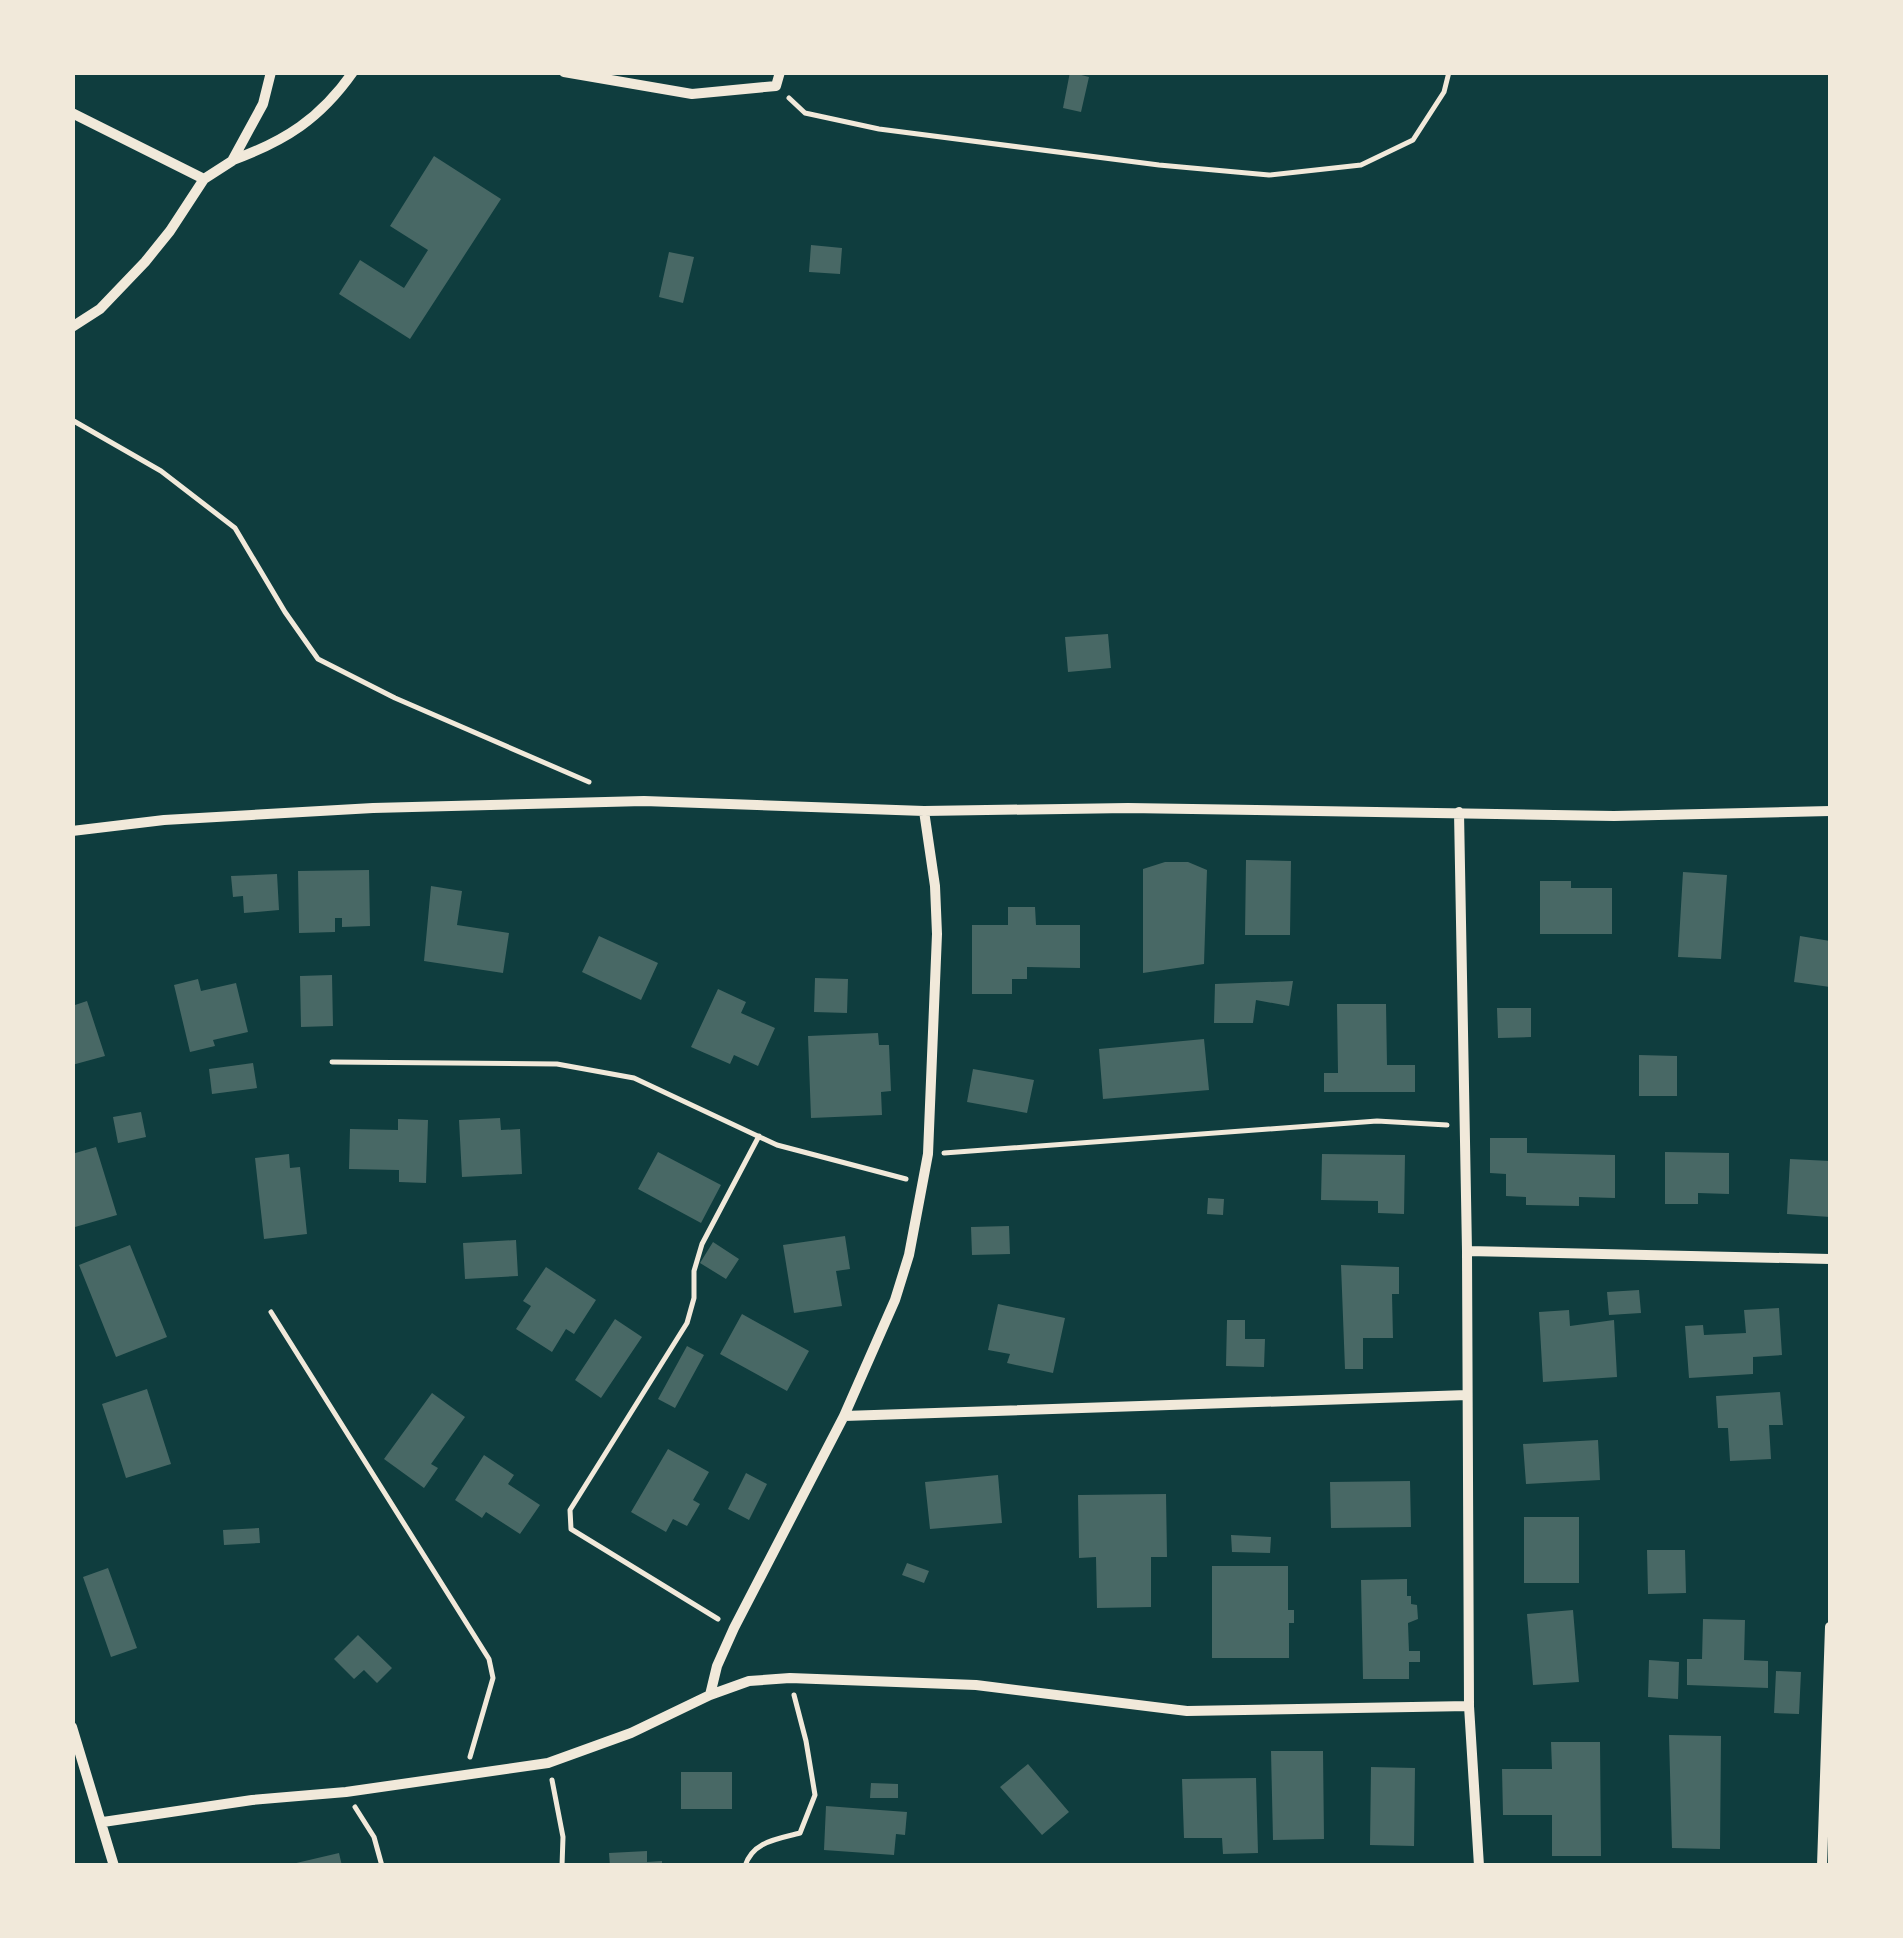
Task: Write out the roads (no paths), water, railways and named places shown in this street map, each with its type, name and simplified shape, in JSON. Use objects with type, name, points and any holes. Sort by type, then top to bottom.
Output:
[{"type":"street","points":[[232,161],[263,104],[271,72]]},
{"type":"street","points":[[72,328],[100,309],[145,262],[204,179],[309,122],[353,72]]},
{"type":"street","points":[[564,72],[692,94],[776,86],[780,72]]},
{"type":"street","points":[[72,113],[204,179]]},
{"type":"street","points":[[72,831],[164,820],[644,801],[924,811],[1128,808],[1614,816],[1830,811]]},
{"type":"street","points":[[710,1695],[717,1666],[734,1628],[844,1416],[895,1300],[909,1255],[928,1154],[936,934],[935,886],[924,811]]},
{"type":"street","points":[[1459,812],[1467,1251],[1469,1706],[1479,1866]]},
{"type":"street","points":[[1467,1251],[1830,1259]]},
{"type":"street","points":[[844,1416],[1467,1395]]},
{"type":"street","points":[[1822,1866],[1830,1723],[1830,1628]]},
{"type":"street","points":[[103,1822],[548,1763],[631,1733],[749,1681],[790,1678],[976,1686],[1186,1711],[1469,1706]]},
{"type":"street","points":[[72,1727],[114,1866]]}]
